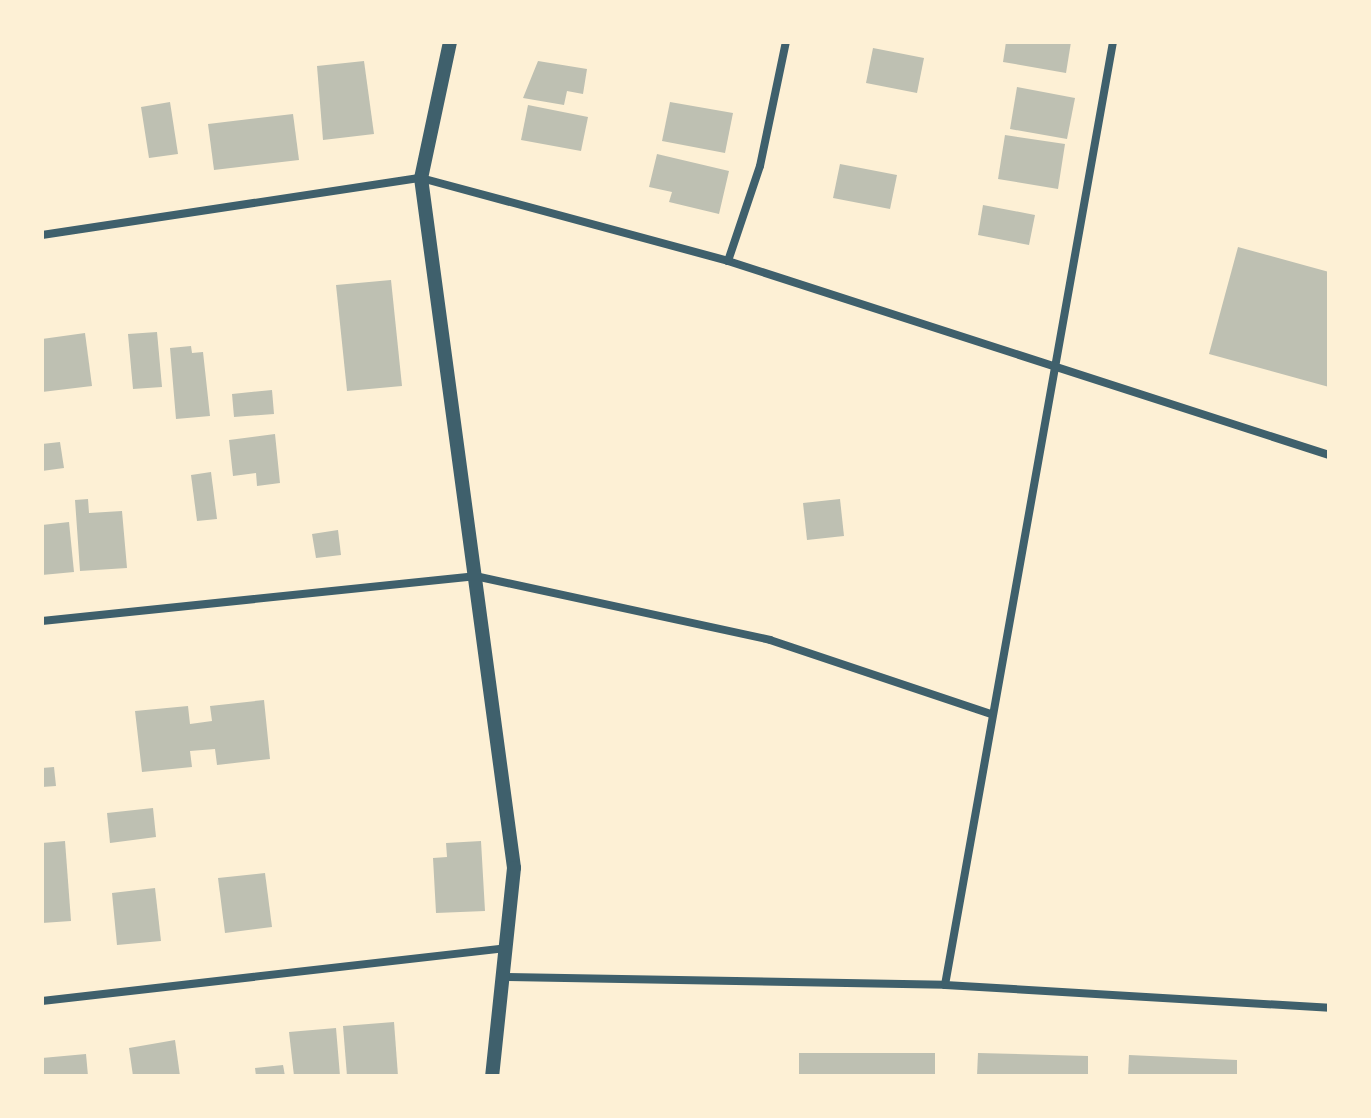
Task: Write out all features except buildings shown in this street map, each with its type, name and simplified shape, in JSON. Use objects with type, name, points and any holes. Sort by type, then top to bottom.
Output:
[{"type":"street","points":[[450,42],[421,178],[514,868],[506,977],[492,1076]]},
{"type":"street","points":[[728,261],[760,166],[786,42]]},
{"type":"street","points":[[945,985],[1050,365],[1113,42]]},
{"type":"street","points":[[42,235],[421,178],[728,261],[1329,455]]},
{"type":"street","points":[[42,621],[475,576],[770,640],[991,714]]},
{"type":"street","points":[[42,1001],[508,947]]},
{"type":"street","points":[[506,977],[945,985],[1329,1008]]}]
